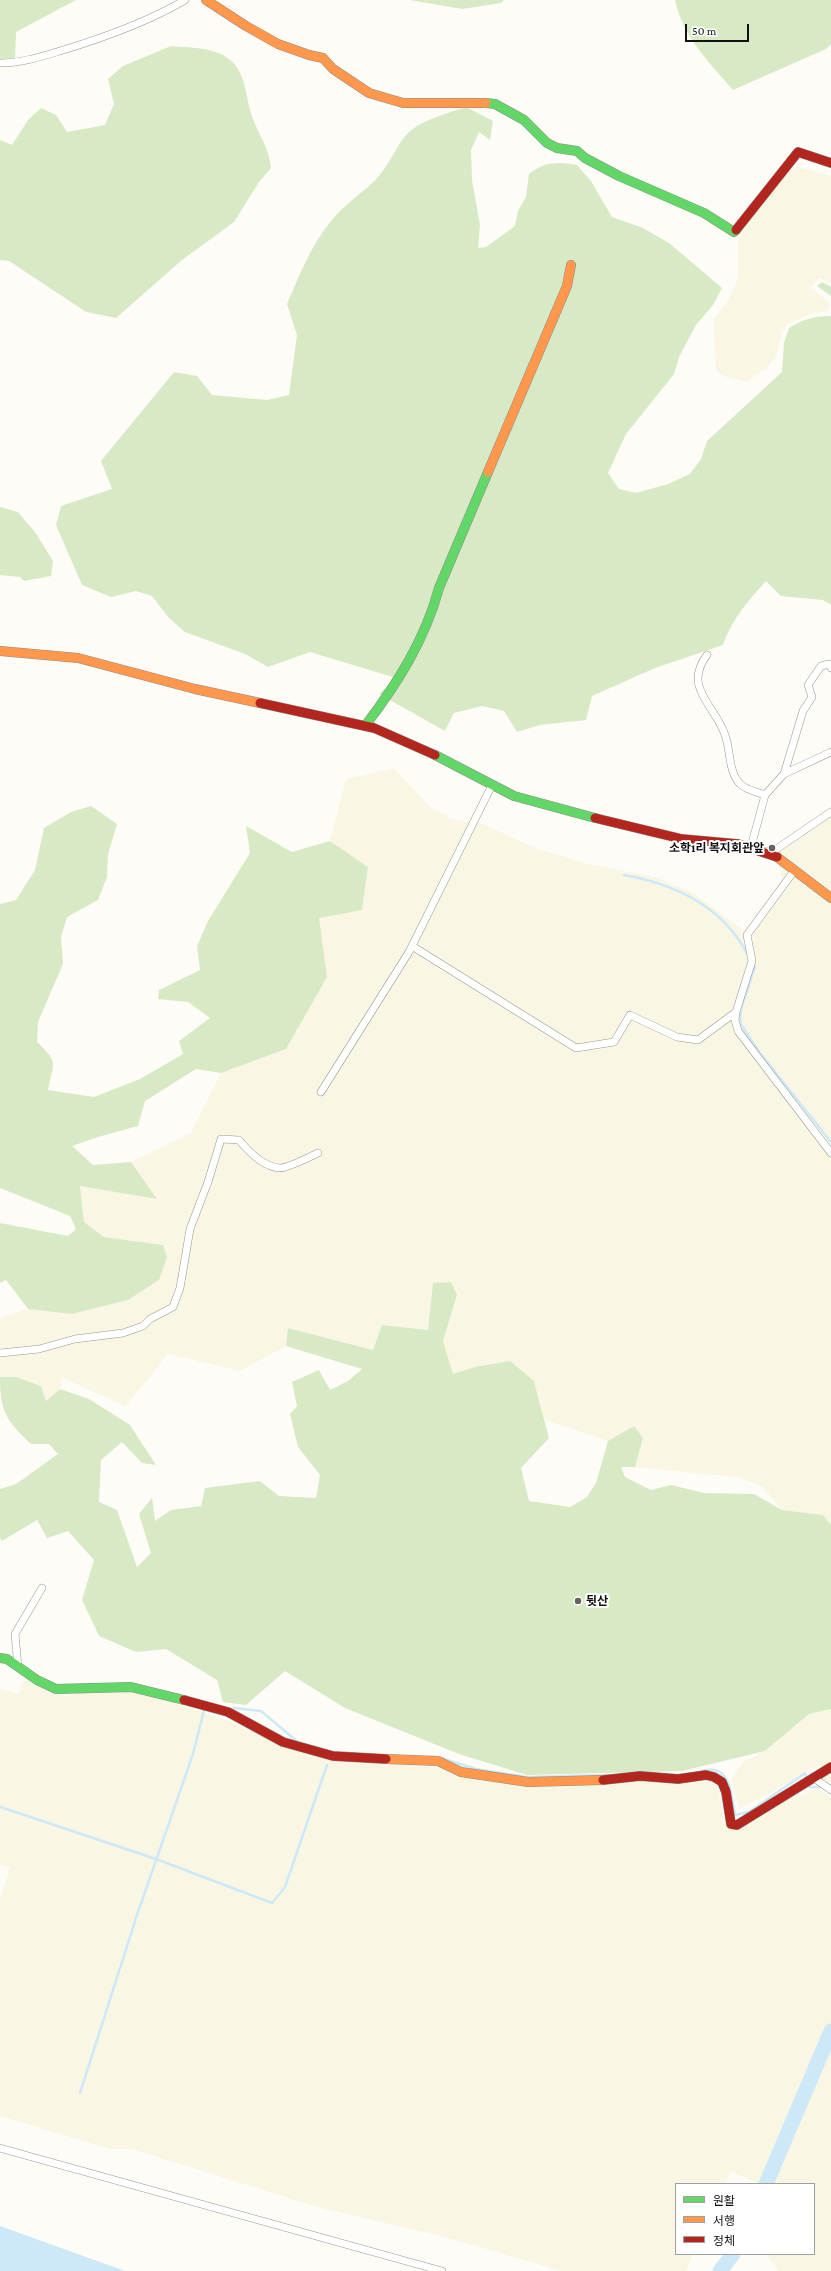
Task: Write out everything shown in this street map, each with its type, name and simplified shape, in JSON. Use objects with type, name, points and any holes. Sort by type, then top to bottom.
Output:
[{"type":"street","points":[[0,63],[15,63],[94,41],[130,28],[185,0]]},
{"type":"street","points":[[206,0],[242,24],[261,34],[314,57],[323,58],[332,69],[348,80],[369,93],[391,101],[403,103],[474,102],[494,104],[524,120],[547,143],[557,148],[577,151],[585,158],[619,176],[704,213],[734,232],[798,152],[831,163]]},
{"type":"street","points":[[365,726],[405,671],[435,606],[439,588],[567,286],[571,265]]},
{"type":"street","points":[[0,651],[47,654],[78,658],[195,689],[374,728],[434,754],[514,796],[547,806],[682,839],[751,847],[776,856],[831,898]]},
{"type":"street","points":[[708,655],[701,663],[699,671],[703,698],[725,733],[735,777],[741,786],[765,795]]},
{"type":"street","points":[[784,774],[803,711],[812,697],[808,685],[821,666],[829,664],[831,668]]},
{"type":"street","points":[[751,847],[765,795],[784,774],[831,752]]},
{"type":"street","points":[[321,1092],[412,946],[492,785]]},
{"type":"street","points":[[765,852],[775,850],[831,812]]},
{"type":"street","points":[[794,871],[747,934],[752,961],[736,1012],[735,1020],[738,1031],[831,1153]]},
{"type":"street","points":[[412,946],[576,1048],[614,1042],[630,1015],[677,1037],[698,1040],[736,1012]]},
{"type":"street","points":[[0,1352],[39,1349],[82,1338],[123,1333],[143,1326],[150,1319],[173,1307],[180,1288],[190,1229],[208,1182],[221,1139],[239,1140],[245,1147],[267,1164],[281,1168],[318,1153]]},
{"type":"street","points":[[18,1667],[15,1634],[42,1588]]},
{"type":"street","points":[[0,1658],[7,1659],[37,1680],[56,1688],[131,1688],[228,1712],[283,1742],[333,1756],[438,1762],[461,1772],[528,1782],[605,1780],[640,1776],[678,1779],[706,1775],[714,1777],[722,1782],[726,1792],[731,1824],[737,1825],[804,1782],[814,1778],[821,1772],[831,1767]]},
{"type":"street","points":[[814,1778],[831,1790]]},
{"type":"street","points":[[0,2148],[442,2271]]},
{"type":"shaded area","points":[[797,167],[831,176],[831,283],[819,278],[811,288],[829,302],[829,311],[813,313],[788,324],[782,333],[776,357],[767,367],[747,382],[726,377],[716,370],[713,320],[729,299],[738,278],[738,237],[766,197],[787,172]]},
{"type":"shaded area","points":[[394,768],[429,806],[451,819],[482,824],[536,848],[588,864],[656,877],[695,894],[744,931],[782,879],[776,853],[831,814],[831,1525],[823,1515],[782,1510],[762,1486],[736,1477],[635,1467],[643,1438],[634,1426],[608,1441],[545,1420],[534,1381],[475,1367],[453,1375],[443,1341],[457,1295],[433,1283],[429,1330],[383,1325],[373,1350],[289,1328],[286,1346],[240,1371],[168,1354],[126,1406],[63,1378],[60,1389],[46,1401],[16,1377],[0,1377],[0,1320],[5,1316],[28,1309],[72,1314],[128,1300],[163,1245],[104,1237],[84,1222],[80,1186],[156,1198],[131,1162],[191,1133],[221,1073],[286,1049],[326,977],[319,918],[368,867],[330,841],[346,779]]},
{"type":"shaded area","points":[[25,1679],[68,1697],[77,1692],[135,1692],[171,1702],[237,1724],[287,1748],[340,1761],[440,1767],[465,1777],[522,1786],[632,1780],[676,1785],[703,1781],[713,1782],[719,1792],[724,1820],[733,1829],[741,1829],[787,1800],[817,1788],[831,1798],[831,2271],[779,2271],[766,2255],[815,2255],[815,2183],[757,2183],[731,2171],[725,2183],[675,2183],[675,2255],[693,2255],[686,2271],[561,2271],[449,2238],[321,2208],[132,2149],[110,2149],[0,2116],[0,1899],[10,1867],[0,1864],[0,1688],[18,1694]]},
{"type":"shaded area","points":[[831,1709],[831,1763],[803,1772],[778,1789],[739,1809],[732,1779],[743,1762],[765,1751],[809,1714]]},
{"type":"shaded area","points":[[831,1771],[831,1784],[821,1778]]},
{"type":"green space","points":[[0,0],[76,0],[16,32],[15,60],[0,60]]},
{"type":"green space","points":[[410,0],[504,0],[501,3],[462,9]]},
{"type":"green space","points":[[675,0],[831,0],[831,44],[826,49],[733,90],[698,48],[684,26]]},
{"type":"green space","points":[[171,46],[214,51],[231,61],[238,69],[243,80],[253,119],[268,154],[271,168],[259,182],[234,222],[182,260],[116,318],[86,312],[9,261],[0,260],[0,140],[12,145],[28,120],[41,108],[56,115],[67,132],[105,125],[114,104],[108,79],[123,66]]},
{"type":"green space","points":[[466,107],[493,121],[490,140],[479,132],[471,150],[472,180],[480,225],[478,248],[486,247],[515,226],[518,211],[526,197],[529,174],[541,167],[557,163],[577,165],[591,181],[612,217],[643,228],[669,243],[722,288],[713,305],[696,325],[679,357],[674,374],[626,434],[608,473],[619,489],[636,493],[668,484],[690,474],[701,459],[707,441],[782,372],[784,343],[789,328],[799,322],[809,319],[831,316],[831,605],[823,600],[781,596],[766,581],[747,603],[736,619],[723,645],[655,668],[592,696],[586,720],[540,725],[517,732],[504,711],[482,706],[454,713],[445,731],[379,694],[396,678],[310,652],[268,667],[245,654],[185,632],[169,618],[152,596],[136,591],[111,597],[82,585],[56,525],[61,506],[112,489],[101,461],[174,372],[197,376],[212,395],[267,400],[289,395],[297,335],[287,304],[317,240],[336,215],[381,173],[408,133],[431,119]]},
{"type":"green space","points":[[822,282],[831,287],[831,296],[817,286]]},
{"type":"green space","points":[[0,507],[18,512],[35,532],[53,561],[51,576],[24,581],[20,577],[0,575]]},
{"type":"green space","points":[[91,806],[117,824],[108,854],[107,877],[98,900],[67,917],[61,937],[63,964],[38,1022],[37,1042],[52,1059],[53,1064],[48,1090],[94,1097],[140,1079],[183,1054],[179,1041],[210,1018],[188,1002],[158,999],[159,990],[200,970],[197,946],[208,921],[250,853],[246,826],[292,852],[330,841],[368,867],[362,910],[319,918],[327,977],[286,1049],[221,1073],[196,1069],[145,1101],[138,1126],[72,1146],[93,1165],[131,1162],[157,1199],[80,1186],[84,1222],[104,1237],[163,1245],[167,1257],[159,1280],[128,1300],[72,1314],[28,1309],[6,1280],[0,1283],[0,1223],[68,1236],[76,1229],[70,1216],[0,1188],[0,904],[16,900],[35,870],[44,828],[71,812]]},
{"type":"green space","points":[[451,1282],[457,1295],[443,1341],[453,1374],[475,1367],[510,1361],[534,1381],[549,1438],[521,1468],[529,1501],[570,1507],[587,1497],[596,1483],[608,1441],[634,1426],[643,1438],[635,1467],[621,1467],[625,1477],[651,1490],[671,1485],[704,1493],[754,1494],[782,1510],[823,1515],[831,1525],[831,1709],[809,1714],[765,1751],[682,1771],[527,1775],[459,1754],[345,1708],[285,1671],[246,1705],[223,1702],[217,1680],[166,1649],[136,1652],[99,1636],[82,1600],[94,1560],[68,1531],[47,1538],[37,1520],[2,1541],[0,1537],[0,1489],[16,1484],[58,1454],[49,1444],[31,1444],[10,1421],[6,1415],[1,1399],[0,1377],[16,1377],[41,1386],[46,1401],[60,1389],[89,1399],[130,1425],[156,1465],[142,1463],[122,1442],[101,1460],[99,1502],[117,1510],[137,1567],[151,1553],[139,1514],[152,1498],[155,1521],[171,1510],[201,1506],[205,1488],[260,1481],[279,1496],[316,1498],[320,1475],[298,1447],[290,1414],[297,1406],[292,1382],[319,1370],[330,1390],[348,1381],[362,1369],[286,1346],[288,1328],[373,1350],[382,1325],[428,1330],[433,1283]]},
{"type":"water","points":[[0,2226],[125,2271],[0,2271]]},
{"type":"waterway","points":[[624,875],[661,885],[696,900],[725,924],[738,938],[748,955]]},
{"type":"waterway","points":[[753,964],[755,967],[741,1009],[740,1023],[760,1053],[831,1142]]},
{"type":"waterway","points":[[234,1708],[261,1711],[299,1743]]},
{"type":"waterway","points":[[80,2093],[137,1915],[193,1754],[204,1710]]},
{"type":"waterway","points":[[441,1758],[476,1769],[527,1777],[611,1775]]},
{"type":"waterway","points":[[0,1807],[156,1859],[272,1903],[285,1887],[327,1765]]},
{"type":"waterway","points":[[702,1771],[712,1770],[719,1772],[724,1776],[728,1782],[735,1815],[749,1812],[805,1773],[806,1778]]},
{"type":"waterway","points":[[808,1782],[810,1787],[821,1787]]},
{"type":"waterway","points":[[766,2183],[831,2031]]},
{"type":"waterway","points":[[720,2271],[732,2255]]},
{"type":"traffic: fast","points":[[486,103],[495,104],[524,120],[547,143],[557,148],[577,151],[585,158],[619,176],[704,213],[734,232],[736,230]]},
{"type":"traffic: fast","points":[[365,726],[399,678],[418,643],[426,626],[439,588],[488,472]]},
{"type":"traffic: fast","points":[[435,755],[514,796],[595,818]]},
{"type":"traffic: fast","points":[[0,1658],[7,1659],[37,1680],[56,1689],[131,1687],[184,1700]]},
{"type":"traffic: slow","points":[[206,0],[246,26],[278,44],[309,55],[323,58],[333,69],[369,93],[403,103],[486,103]]},
{"type":"traffic: slow","points":[[488,472],[567,286],[571,265]]},
{"type":"traffic: slow","points":[[0,651],[78,658],[195,689],[260,703]]},
{"type":"traffic: slow","points":[[777,857],[831,898]]},
{"type":"traffic: slow","points":[[386,1759],[438,1761],[461,1772],[528,1782],[603,1780]]},
{"type":"traffic: jam","points":[[736,230],[798,152],[831,163]]},
{"type":"traffic: jam","points":[[260,703],[374,728],[435,755]]},
{"type":"traffic: jam","points":[[595,818],[682,839],[738,844],[777,857]]},
{"type":"traffic: jam","points":[[184,1700],[228,1712],[283,1742],[333,1756],[386,1759]]},
{"type":"traffic: jam","points":[[603,1780],[640,1776],[678,1779],[706,1775],[714,1777],[722,1782],[726,1792],[731,1824],[737,1825],[831,1767]]},
{"type":"place","name":"소학1리 복지회관앞","points":[[772,848]]},
{"type":"place","name":"뒷산","points":[[578,1601]]}]
